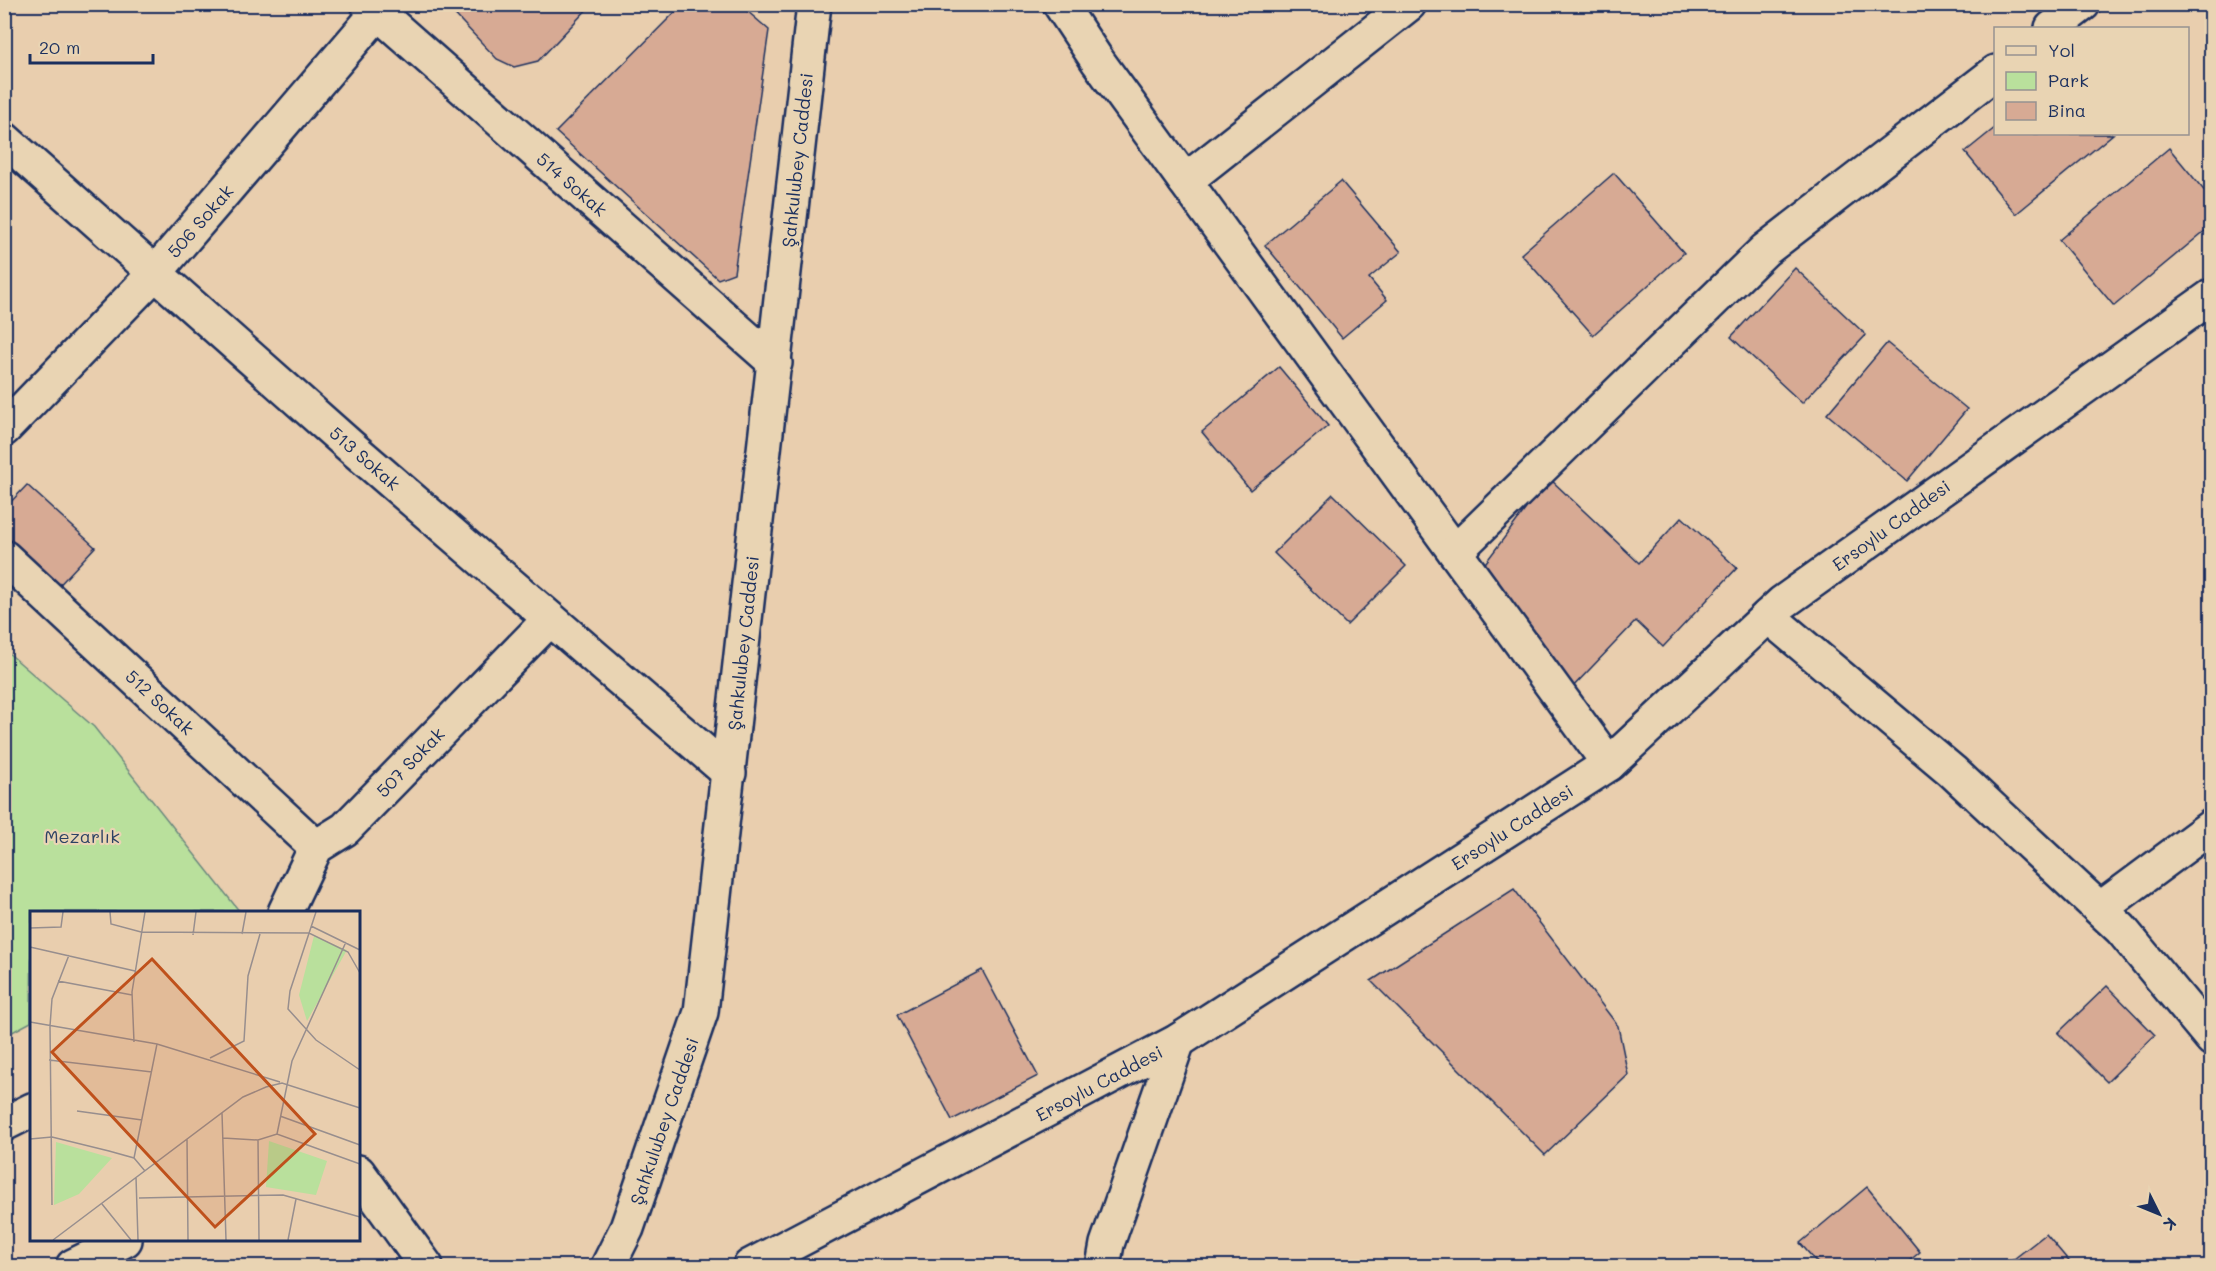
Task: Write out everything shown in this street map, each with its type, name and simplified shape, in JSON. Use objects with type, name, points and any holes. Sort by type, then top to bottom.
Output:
[{"type":"street","name":"Şahkulubey Caddesi","points":[[608,1266],[627,1228],[701,1012],[814,4]]},
{"type":"street","points":[[1060,4],[1097,60],[1609,764]]},
{"type":"street","points":[[1185,181],[1409,4]]},
{"type":"street","points":[[2053,27],[2083,4]]},
{"type":"street","name":"514 Sokak","points":[[377,7],[775,363]]},
{"type":"street","name":"506 Sokak","points":[[4,429],[155,273],[377,7]]},
{"type":"street","points":[[1455,552],[1765,250],[1994,73]]},
{"type":"street","name":"513 Sokak","points":[[4,139],[359,453],[729,773]]},
{"type":"street","name":"Ersoylu Caddesi","points":[[750,1266],[1178,1041],[1609,764],[1782,603],[2211,296]]},
{"type":"street","name":"512 Sokak","points":[[4,556],[316,847]]},
{"type":"street","points":[[1767,616],[1952,771],[2121,929],[2211,1039]]},
{"type":"street","name":"507 Sokak","points":[[316,847],[345,829],[550,618]]},
{"type":"street","points":[[2100,909],[2211,826]]},
{"type":"street","points":[[285,911],[316,847]]},
{"type":"street","points":[[1103,1266],[1107,1244],[1178,1041]]},
{"type":"street","points":[[4,1124],[30,1111]]},
{"type":"street","points":[[360,1175],[426,1266]]},
{"type":"street","points":[[73,1266],[121,1241]]},
{"type":"green space","name":"Mezarlık","points":[[5,650],[94,727],[239,911],[30,911],[30,1023],[5,1036]]},
{"type":"building","points":[[445,4],[592,4],[538,61],[514,67],[497,59]]},
{"type":"building","points":[[683,4],[739,4],[769,30],[734,273],[718,279],[556,132]]},
{"type":"building","points":[[1994,129],[1994,135],[2112,135],[2016,214],[1965,152]]},
{"type":"building","points":[[2169,148],[2212,200],[2212,225],[2114,306],[2059,240]]},
{"type":"building","points":[[1614,173],[1684,253],[1593,335],[1521,254]]},
{"type":"building","points":[[1341,181],[1401,252],[1369,278],[1387,300],[1342,338],[1265,245]]},
{"type":"building","points":[[1795,268],[1866,335],[1802,403],[1731,337]]},
{"type":"building","points":[[1887,343],[1967,409],[1907,481],[1827,414]]},
{"type":"building","points":[[1279,367],[1328,426],[1250,490],[1202,432]]},
{"type":"building","points":[[1549,478],[1639,563],[1682,517],[1737,568],[1663,647],[1636,621],[1567,693],[1483,566]]},
{"type":"building","points":[[27,485],[95,547],[53,592],[4,548],[4,509]]},
{"type":"building","points":[[1333,494],[1406,566],[1347,625],[1274,553]]},
{"type":"building","points":[[1514,889],[1618,1026],[1628,1075],[1545,1155],[1371,981]]},
{"type":"building","points":[[982,970],[1038,1076],[952,1120],[897,1015]]},
{"type":"building","points":[[2107,986],[2155,1035],[2107,1082],[2058,1033]]},
{"type":"building","points":[[1867,1187],[1920,1252],[1903,1266],[1820,1266],[1800,1243]]},
{"type":"building","points":[[2046,1234],[2073,1266],[2005,1266]]}]
